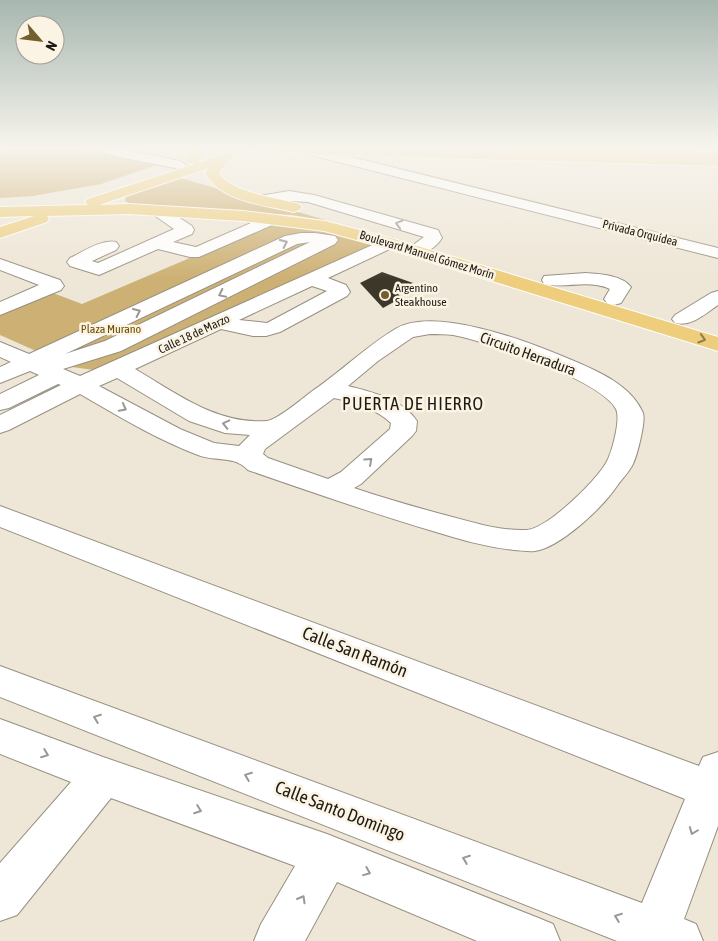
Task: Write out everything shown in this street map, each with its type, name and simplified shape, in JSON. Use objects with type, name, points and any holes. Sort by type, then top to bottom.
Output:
[{"type":"main road","points":[[0,205],[116,197],[128,191]]},
{"type":"main road","points":[[0,225],[43,211],[116,197],[133,191]]},
{"type":"main road","name":"Boulevard Manuel Gómez Morín","points":[[236,191],[421,248],[718,344]]},
{"type":"main road","points":[[214,195],[241,193]]},
{"type":"main road","name":"Boulevard Manuel Gómez Morín","points":[[70,206],[116,197],[154,204],[273,218],[327,233],[421,248],[551,280]]},
{"type":"main road","points":[[154,204],[178,197]]},
{"type":"main road","points":[[0,205],[70,206]]},
{"type":"main road","points":[[0,233],[70,206]]},
{"type":"main road","points":[[0,212],[43,211]]},
{"type":"main road","points":[[614,299],[718,330]]},
{"type":"street","name":"Privada Orquídea","points":[[476,191],[718,253]]},
{"type":"street","points":[[110,246],[76,262],[99,269],[159,244],[186,230],[154,204]]},
{"type":"street","points":[[159,244],[190,252],[199,252],[273,218]]},
{"type":"street","points":[[82,348],[113,346],[148,330],[266,272],[327,233]]},
{"type":"street","points":[[0,403],[53,372],[82,348],[291,240],[327,233]]},
{"type":"street","name":"Calle 18 de Marzo","points":[[0,425],[53,372],[118,369],[388,243]]},
{"type":"street","points":[[0,264],[54,286],[0,309]]},
{"type":"street","points":[[219,322],[263,331],[274,328],[340,292],[338,289],[266,272]]},
{"type":"street","points":[[551,280],[588,278],[611,283],[621,287],[614,299]]},
{"type":"street","points":[[682,319],[718,297]]},
{"type":"street","name":"Circuito Herradura","points":[[0,349],[53,372],[171,434],[209,450],[249,456],[258,464],[369,503],[488,537],[533,541],[558,528],[596,496],[620,463],[632,418],[626,403],[610,389],[569,366],[454,330],[430,328],[407,331],[370,356],[330,390],[254,445],[249,456]]},
{"type":"street","points":[[118,369],[198,416],[225,425],[274,429]]},
{"type":"street","points":[[0,376],[53,372]]},
{"type":"street","points":[[330,390],[353,394],[395,412],[404,421],[403,431],[351,478],[330,489]]},
{"type":"street","name":"Calle San Ramón","points":[[0,516],[714,779]]},
{"type":"street","name":"Calle Santo Domingo","points":[[0,682],[662,938]]},
{"type":"street","points":[[0,736],[103,776],[327,856],[536,941]]},
{"type":"street","points":[[0,898],[103,776]]},
{"type":"street","points":[[662,938],[714,779]]},
{"type":"street","points":[[278,941],[327,856]]},
{"type":"green space","points":[[0,191],[62,191],[33,196],[0,198]]},
{"type":"green space","points":[[134,191],[225,191],[329,221],[292,215],[136,207],[125,201],[127,193]]},
{"type":"green space","name":"Plaza Murano","points":[[274,222],[337,232],[376,244],[94,370],[72,367],[0,335],[0,315],[53,293],[82,304]]},
{"type":"building","name":"Argentino Steakhouse","points":[[382,272],[413,283],[397,292],[401,298],[383,308],[360,283]]},
{"type":"place","name":"Argentino Steakhouse","points":[[385,295]]},
{"type":"district","name":"PUERTA DE HIERRO","points":[[413,404]]}]
